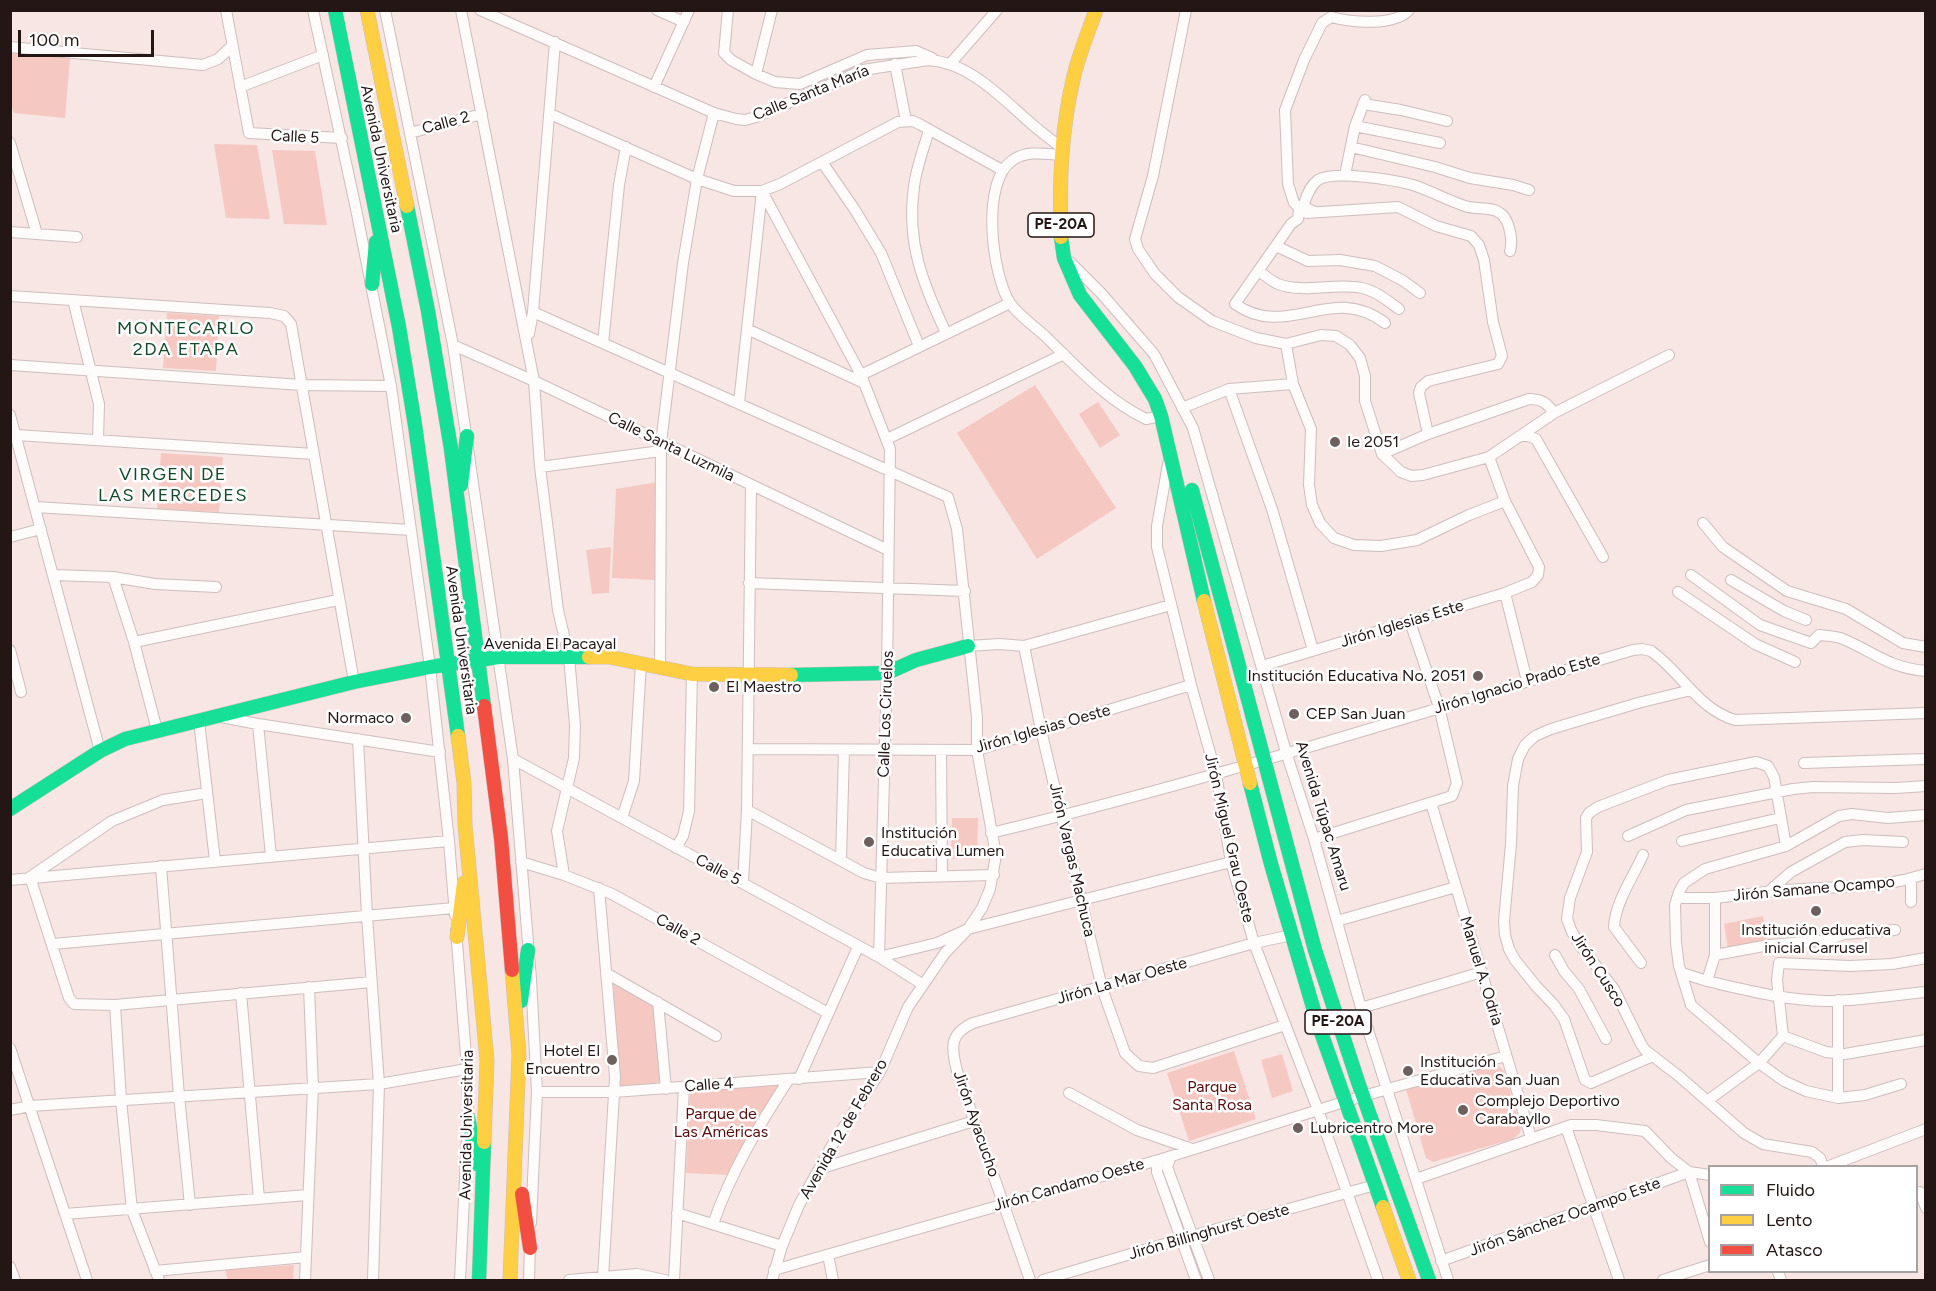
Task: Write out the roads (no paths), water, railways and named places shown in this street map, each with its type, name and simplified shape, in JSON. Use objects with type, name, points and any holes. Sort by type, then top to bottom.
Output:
[{"type":"main road","name":"Avenida Universitaria","points":[[335,10],[399,327],[415,425],[464,783],[468,856],[487,1060],[479,1281]]},
{"type":"main road","name":"Avenida Universitaria","points":[[367,10],[428,311],[459,509],[501,838],[519,1055],[510,1281]]},
{"type":"main road","name":"PE-20A","points":[[1096,10],[1073,78],[1067,109],[1062,152],[1061,235],[1064,258],[1080,295],[1135,366],[1155,399],[1161,416],[1181,452],[1220,591],[1262,759],[1335,1015],[1429,1281]]},
{"type":"main road","points":[[372,284],[378,227]]},
{"type":"main road","name":"PE-20A","points":[[1161,416],[1203,596],[1271,864],[1317,1021],[1409,1281]]},
{"type":"main road","points":[[459,509],[467,436]]},
{"type":"main road","name":"Avenida El Pacayal","points":[[10,809],[100,751],[125,739],[354,682],[430,667],[500,657],[609,657],[692,674],[887,673],[916,660],[968,646]]},
{"type":"main road","points":[[457,937],[468,856]]},
{"type":"main road","points":[[517,1028],[528,950]]},
{"type":"main road","points":[[468,1117],[482,1193]]},
{"type":"main road","points":[[516,1155],[530,1248]]},
{"type":"street","points":[[226,10],[240,87],[323,55]]},
{"type":"street","points":[[314,10],[372,284],[391,386],[440,752],[467,1069],[468,1117],[460,1281]]},
{"type":"street","points":[[385,10],[453,345],[513,759],[537,1092],[529,1281]]},
{"type":"street","points":[[461,10],[528,343],[534,381],[540,467],[558,610],[569,657],[575,725],[574,758],[557,831],[564,875]]},
{"type":"street","name":"Calle Santa María","points":[[480,10],[714,113],[736,119],[756,117],[854,73],[895,64],[937,60],[950,64],[984,82],[1062,152]]},
{"type":"street","points":[[657,10],[684,22]]},
{"type":"street","points":[[654,87],[689,10]]},
{"type":"street","points":[[728,10],[724,53],[731,60],[775,82],[800,84],[867,56],[916,51],[937,60]]},
{"type":"street","points":[[756,74],[772,10]]},
{"type":"street","points":[[950,64],[997,10]]},
{"type":"street","points":[[1186,10],[1153,176],[1135,239],[1138,249],[1155,274],[1178,297],[1212,321],[1256,338],[1286,344],[1321,335],[1336,336],[1350,345],[1360,358],[1365,376],[1365,401],[1382,454],[1401,472],[1412,476],[1489,457],[1554,413],[1669,355]]},
{"type":"street","points":[[1409,10],[1394,19],[1359,22],[1330,17],[1322,23],[1304,60],[1285,110],[1288,184],[1291,196],[1299,208],[1306,213],[1339,209],[1398,207],[1436,226],[1468,234],[1479,245],[1484,260],[1493,322],[1502,356],[1498,364],[1428,381],[1421,387],[1419,393],[1428,434]]},
{"type":"street","points":[[528,343],[533,312],[555,42]]},
{"type":"street","points":[[10,47],[204,65],[218,59],[232,46]]},
{"type":"street","points":[[895,64],[906,121]]},
{"type":"street","name":"Calle 5","points":[[240,87],[249,133],[342,138]]},
{"type":"street","points":[[1345,175],[1355,126],[1364,101],[1447,121]]},
{"type":"street","points":[[660,668],[661,447],[683,263],[697,179],[714,113]]},
{"type":"street","name":"Calle 2","points":[[410,133],[482,114]]},
{"type":"street","points":[[550,114],[697,179],[734,191],[762,191],[780,184],[898,122],[906,121],[913,121],[1002,170]]},
{"type":"street","points":[[1355,126],[1440,142]]},
{"type":"street","points":[[930,130],[914,186],[912,230],[920,270],[946,333]]},
{"type":"street","points":[[10,143],[37,234]]},
{"type":"street","points":[[603,343],[618,196],[626,147]]},
{"type":"street","points":[[1351,147],[1435,167],[1470,178],[1529,190]]},
{"type":"street","points":[[1062,152],[1020,155],[1002,170],[994,192],[993,234],[996,263],[1010,303],[1114,400],[1132,413],[1146,419],[1161,416]]},
{"type":"street","points":[[822,162],[855,210],[880,253],[919,346]]},
{"type":"street","points":[[1316,213],[1306,208],[1304,204],[1306,196],[1318,180],[1345,175],[1411,185],[1469,207],[1494,210],[1504,217],[1512,242],[1510,251]]},
{"type":"street","points":[[739,403],[762,191]]},
{"type":"street","name":"Calle Los Ciruelos","points":[[762,191],[862,379],[890,449],[889,587],[879,957]]},
{"type":"street","points":[[1299,208],[1298,219],[1291,224],[1235,304],[1252,314],[1270,317],[1296,315],[1342,306],[1365,310],[1385,322]]},
{"type":"street","points":[[10,232],[77,237]]},
{"type":"street","points":[[1276,246],[1308,261],[1340,260],[1375,266],[1402,280],[1420,293]]},
{"type":"street","name":"Avenida Túpac Amaru","points":[[1064,258],[1078,268],[1154,354],[1193,428],[1286,752],[1314,839],[1361,1008],[1448,1281]]},
{"type":"street","points":[[1258,271],[1286,286],[1363,288],[1379,295],[1399,309]]},
{"type":"street","points":[[10,296],[284,316],[291,324],[354,682]]},
{"type":"street","points":[[73,300],[99,404],[98,440]]},
{"type":"street","points":[[747,329],[862,379],[919,346],[1010,303]]},
{"type":"street","points":[[533,312],[889,471]]},
{"type":"street","points":[[1286,344],[1293,384],[1311,429],[1309,485],[1312,505],[1320,523],[1334,538],[1354,545],[1381,546],[1418,540],[1469,515],[1505,501],[1489,457]]},
{"type":"street","name":"Calle Santa Luzmila","points":[[453,345],[534,381],[661,447],[751,485],[888,550]]},
{"type":"street","points":[[887,439],[1064,354]]},
{"type":"street","points":[[10,365],[302,385],[391,386]]},
{"type":"street","points":[[1182,408],[1229,389],[1293,384]]},
{"type":"street","points":[[1229,389],[1272,509],[1313,650]]},
{"type":"street","points":[[1382,454],[1428,434],[1529,399],[1546,402],[1554,413]]},
{"type":"street","points":[[10,415],[100,751]]},
{"type":"street","points":[[16,435],[314,454]]},
{"type":"street","points":[[1522,436],[1536,439],[1603,557]]},
{"type":"street","points":[[540,467],[661,447]]},
{"type":"street","name":"Jirón Miguel Grau Oeste","points":[[1170,452],[1156,536],[1191,685],[1216,774],[1231,861],[1254,943],[1318,1110],[1377,1279]]},
{"type":"street","name":"Avenida 12 de Febrero","points":[[773,1275],[799,1205],[880,1072],[897,1029],[922,984],[945,953],[968,929],[982,908],[994,875],[996,855],[977,750],[977,718],[957,529],[948,497],[889,471]]},
{"type":"street","points":[[743,883],[750,675],[751,485]]},
{"type":"street","name":"Jirón Iglesias Este","points":[[1262,666],[1410,622],[1532,582],[1538,575],[1539,567],[1505,501]]},
{"type":"street","points":[[35,507],[411,530]]},
{"type":"street","points":[[1703,523],[1723,547],[1786,591],[1846,609],[1903,643],[1926,647]]},
{"type":"street","points":[[10,537],[41,529]]},
{"type":"street","points":[[53,575],[113,577],[155,584],[216,587]]},
{"type":"street","points":[[1691,575],[1760,625],[1811,643],[1819,635],[1841,638],[1890,664],[1909,670],[1926,671]]},
{"type":"street","points":[[113,577],[134,642],[157,730]]},
{"type":"street","points":[[1731,580],[1784,611],[1806,620]]},
{"type":"street","points":[[749,583],[965,591]]},
{"type":"street","points":[[1505,592],[1527,681]]},
{"type":"street","points":[[1678,592],[1755,644],[1795,662]]},
{"type":"street","points":[[134,642],[338,600]]},
{"type":"street","points":[[968,646],[1000,644],[1024,646],[1171,605]]},
{"type":"street","points":[[1314,839],[1452,796],[1456,783],[1439,707],[1410,622]]},
{"type":"street","name":"Jirón Vargas Machuca","points":[[1024,646],[1080,900],[1102,988],[1125,1053],[1139,1066],[1153,1068],[1285,1026]]},
{"type":"street","points":[[10,650],[21,692]]},
{"type":"street","name":"Jirón Ignacio Prado Este","points":[[991,833],[1063,816],[1216,774],[1633,650],[1651,651],[1690,690]]},
{"type":"street","points":[[621,818],[634,782],[641,663]]},
{"type":"street","points":[[676,848],[683,836],[689,810],[692,674]]},
{"type":"street","name":"Jirón Iglesias Oeste","points":[[748,749],[977,750],[1191,685]]},
{"type":"street","points":[[1653,1056],[1591,1083],[1582,1078],[1564,1019],[1515,960],[1509,949],[1504,921],[1511,844],[1513,786],[1518,759],[1525,745],[1535,736],[1551,729],[1690,690],[1709,708],[1722,716],[1736,720],[1926,713]]},
{"type":"street","points":[[219,716],[440,752]]},
{"type":"street","points":[[199,721],[214,861]]},
{"type":"street","points":[[258,724],[272,856]]},
{"type":"street","points":[[358,739],[379,1084],[373,1281]]},
{"type":"street","points":[[841,860],[844,750]]},
{"type":"street","points":[[941,751],[942,876]]},
{"type":"street","name":"Calle 5","points":[[513,759],[879,957],[922,984]]},
{"type":"street","points":[[1804,763],[1926,759]]},
{"type":"street","name":"Jirón Cusco","points":[[1776,793],[1772,770],[1762,762],[1756,762],[1668,780],[1588,813],[1586,818],[1587,852],[1570,898],[1568,919],[1572,932],[1614,989],[1641,1044],[1653,1056],[1744,1133],[1762,1144],[1812,1152],[1820,1158],[1822,1165]]},
{"type":"street","points":[[1628,836],[1686,810],[1776,793],[1813,787],[1926,786]]},
{"type":"street","points":[[30,877],[112,820],[163,800],[207,793]]},
{"type":"street","points":[[1776,793],[1786,846]]},
{"type":"street","name":"Manuel A. Odria","points":[[1431,803],[1531,1138]]},
{"type":"street","points":[[747,810],[864,873],[881,878],[994,875]]},
{"type":"street","points":[[1901,1084],[1865,1095],[1838,1098],[1806,1090],[1784,1081],[1759,1063],[1690,1005],[1679,966],[1676,943],[1677,898],[1684,883],[1706,869],[1786,846],[1839,816],[1852,814],[1888,818],[1926,815]]},
{"type":"street","points":[[1682,841],[1780,818]]},
{"type":"street","points":[[1768,892],[1791,872],[1845,842],[1863,840],[1903,842]]},
{"type":"street","points":[[10,880],[449,841]]},
{"type":"street","points":[[1641,963],[1614,927],[1614,920],[1643,855]]},
{"type":"street","points":[[879,957],[937,944],[968,929],[1231,861]]},
{"type":"street","name":"Calle 2","points":[[521,862],[599,888],[828,1013]]},
{"type":"street","points":[[161,866],[190,1205]]},
{"type":"street","name":"Jirón Samane Ocampo","points":[[1707,981],[1715,955],[1715,898],[1878,885],[1926,874]]},
{"type":"street","points":[[30,877],[69,998],[74,1004],[115,1005],[372,982]]},
{"type":"street","points":[[1911,878],[1911,902]]},
{"type":"street","points":[[1337,921],[1456,887]]},
{"type":"street","points":[[599,888],[614,1092],[603,1278]]},
{"type":"street","points":[[1677,898],[1715,898]]},
{"type":"street","points":[[53,944],[454,908]]},
{"type":"street","points":[[1715,955],[1769,945],[1828,940],[1844,934],[1895,930]]},
{"type":"street","name":"Jirón La Mar Oeste","points":[[955,1035],[961,1028],[972,1023],[1102,988],[1254,943],[1292,935]]},
{"type":"street","points":[[713,1224],[720,1203],[744,1152],[794,1079],[858,947]]},
{"type":"street","points":[[1555,955],[1564,971],[1579,989],[1606,1039]]},
{"type":"street","points":[[1707,1101],[1759,1063],[1783,1036],[1777,980],[1779,963],[1851,966],[1892,964],[1926,958]]},
{"type":"street","points":[[1361,1008],[1482,972]]},
{"type":"street","points":[[606,973],[716,1036]]},
{"type":"street","points":[[1682,973],[1779,997],[1861,1000],[1926,992]]},
{"type":"street","points":[[305,1281],[313,1087],[309,987]]},
{"type":"street","points":[[241,993],[259,1199]]},
{"type":"street","points":[[1838,1000],[1838,1098]]},
{"type":"street","points":[[658,1002],[666,1089]]},
{"type":"street","points":[[115,1005],[121,1100],[132,1210],[157,1276],[306,1257]]},
{"type":"street","name":"Jirón Ayacucho","points":[[955,1035],[953,1057],[1030,1281]]},
{"type":"street","points":[[1783,1036],[1826,1052],[1845,1054],[1926,1040]]},
{"type":"street","points":[[10,1048],[87,1281]]},
{"type":"street","name":"Jirón Candamo Oeste","points":[[773,1275],[828,1255],[1166,1157],[1345,1101],[1506,1056]]},
{"type":"street","points":[[10,1110],[30,1106],[379,1084],[467,1069]]},
{"type":"street","name":"Calle 4","points":[[537,1092],[666,1089],[880,1072]]},
{"type":"street","points":[[674,1281],[684,1087]]},
{"type":"street","points":[[1070,1093],[1137,1130],[1192,1149]]},
{"type":"street","points":[[819,1169],[974,1121]]},
{"type":"street","points":[[1416,1179],[1531,1138],[1584,1124],[1645,1131],[1671,1158],[1689,1172],[1708,1175]]},
{"type":"street","points":[[1566,1127],[1619,1281]]},
{"type":"street","points":[[1834,1165],[1926,1130]]},
{"type":"street","points":[[1196,1281],[1156,1172],[1157,1163],[1166,1157],[1167,1167],[1209,1281]]},
{"type":"street","points":[[1689,1172],[1708,1235]]},
{"type":"street","name":"Jirón Sánchez Ocampo Este","points":[[1441,1262],[1689,1172]]},
{"type":"street","name":"Jirón Billinghurst Oeste","points":[[1043,1281],[1181,1239],[1375,1185]]},
{"type":"street","points":[[1921,1192],[1926,1208]]},
{"type":"street","points":[[65,1214],[308,1195]]},
{"type":"street","points":[[677,1213],[782,1246]]},
{"type":"street","points":[[828,1255],[833,1281]]},
{"type":"street","points":[[1663,1281],[1708,1265]]},
{"type":"street","points":[[10,1267],[15,1281]]},
{"type":"street","points":[[569,1281],[637,1274],[665,1281]]},
{"type":"street","points":[[1365,1281],[1377,1279]]},
{"type":"place","name":"Ie 2051","points":[[1335,442]]},
{"type":"place","name":"Institución Educativa No. 2051","points":[[1478,676]]},
{"type":"place","name":"El Maestro","points":[[714,687]]},
{"type":"place","name":"CEP San Juan","points":[[1294,714]]},
{"type":"place","name":"Normaco","points":[[406,718]]},
{"type":"place","name":"Institución Educativa Lumen","points":[[869,842]]},
{"type":"place","name":"Institución educativa inicial Carrusel","points":[[1816,911]]},
{"type":"place","name":"Hotel El Encuentro","points":[[612,1060]]},
{"type":"place","name":"Institución Educativa San Juan","points":[[1408,1071]]},
{"type":"place","name":"Complejo Deportivo Carabayllo","points":[[1463,1110]]},
{"type":"place","name":"Lubricentro More","points":[[1298,1128]]},
{"type":"district","name":"MONTECARLO 2DA ETAPA","points":[[186,339]]},
{"type":"district","name":"VIRGEN DE LAS MERCEDES","points":[[173,485]]},
{"type":"park label","name":"Parque Santa Rosa","points":[[1212,1096]]},
{"type":"park label","name":"Parque de Las Américas","points":[[721,1123]]}]
